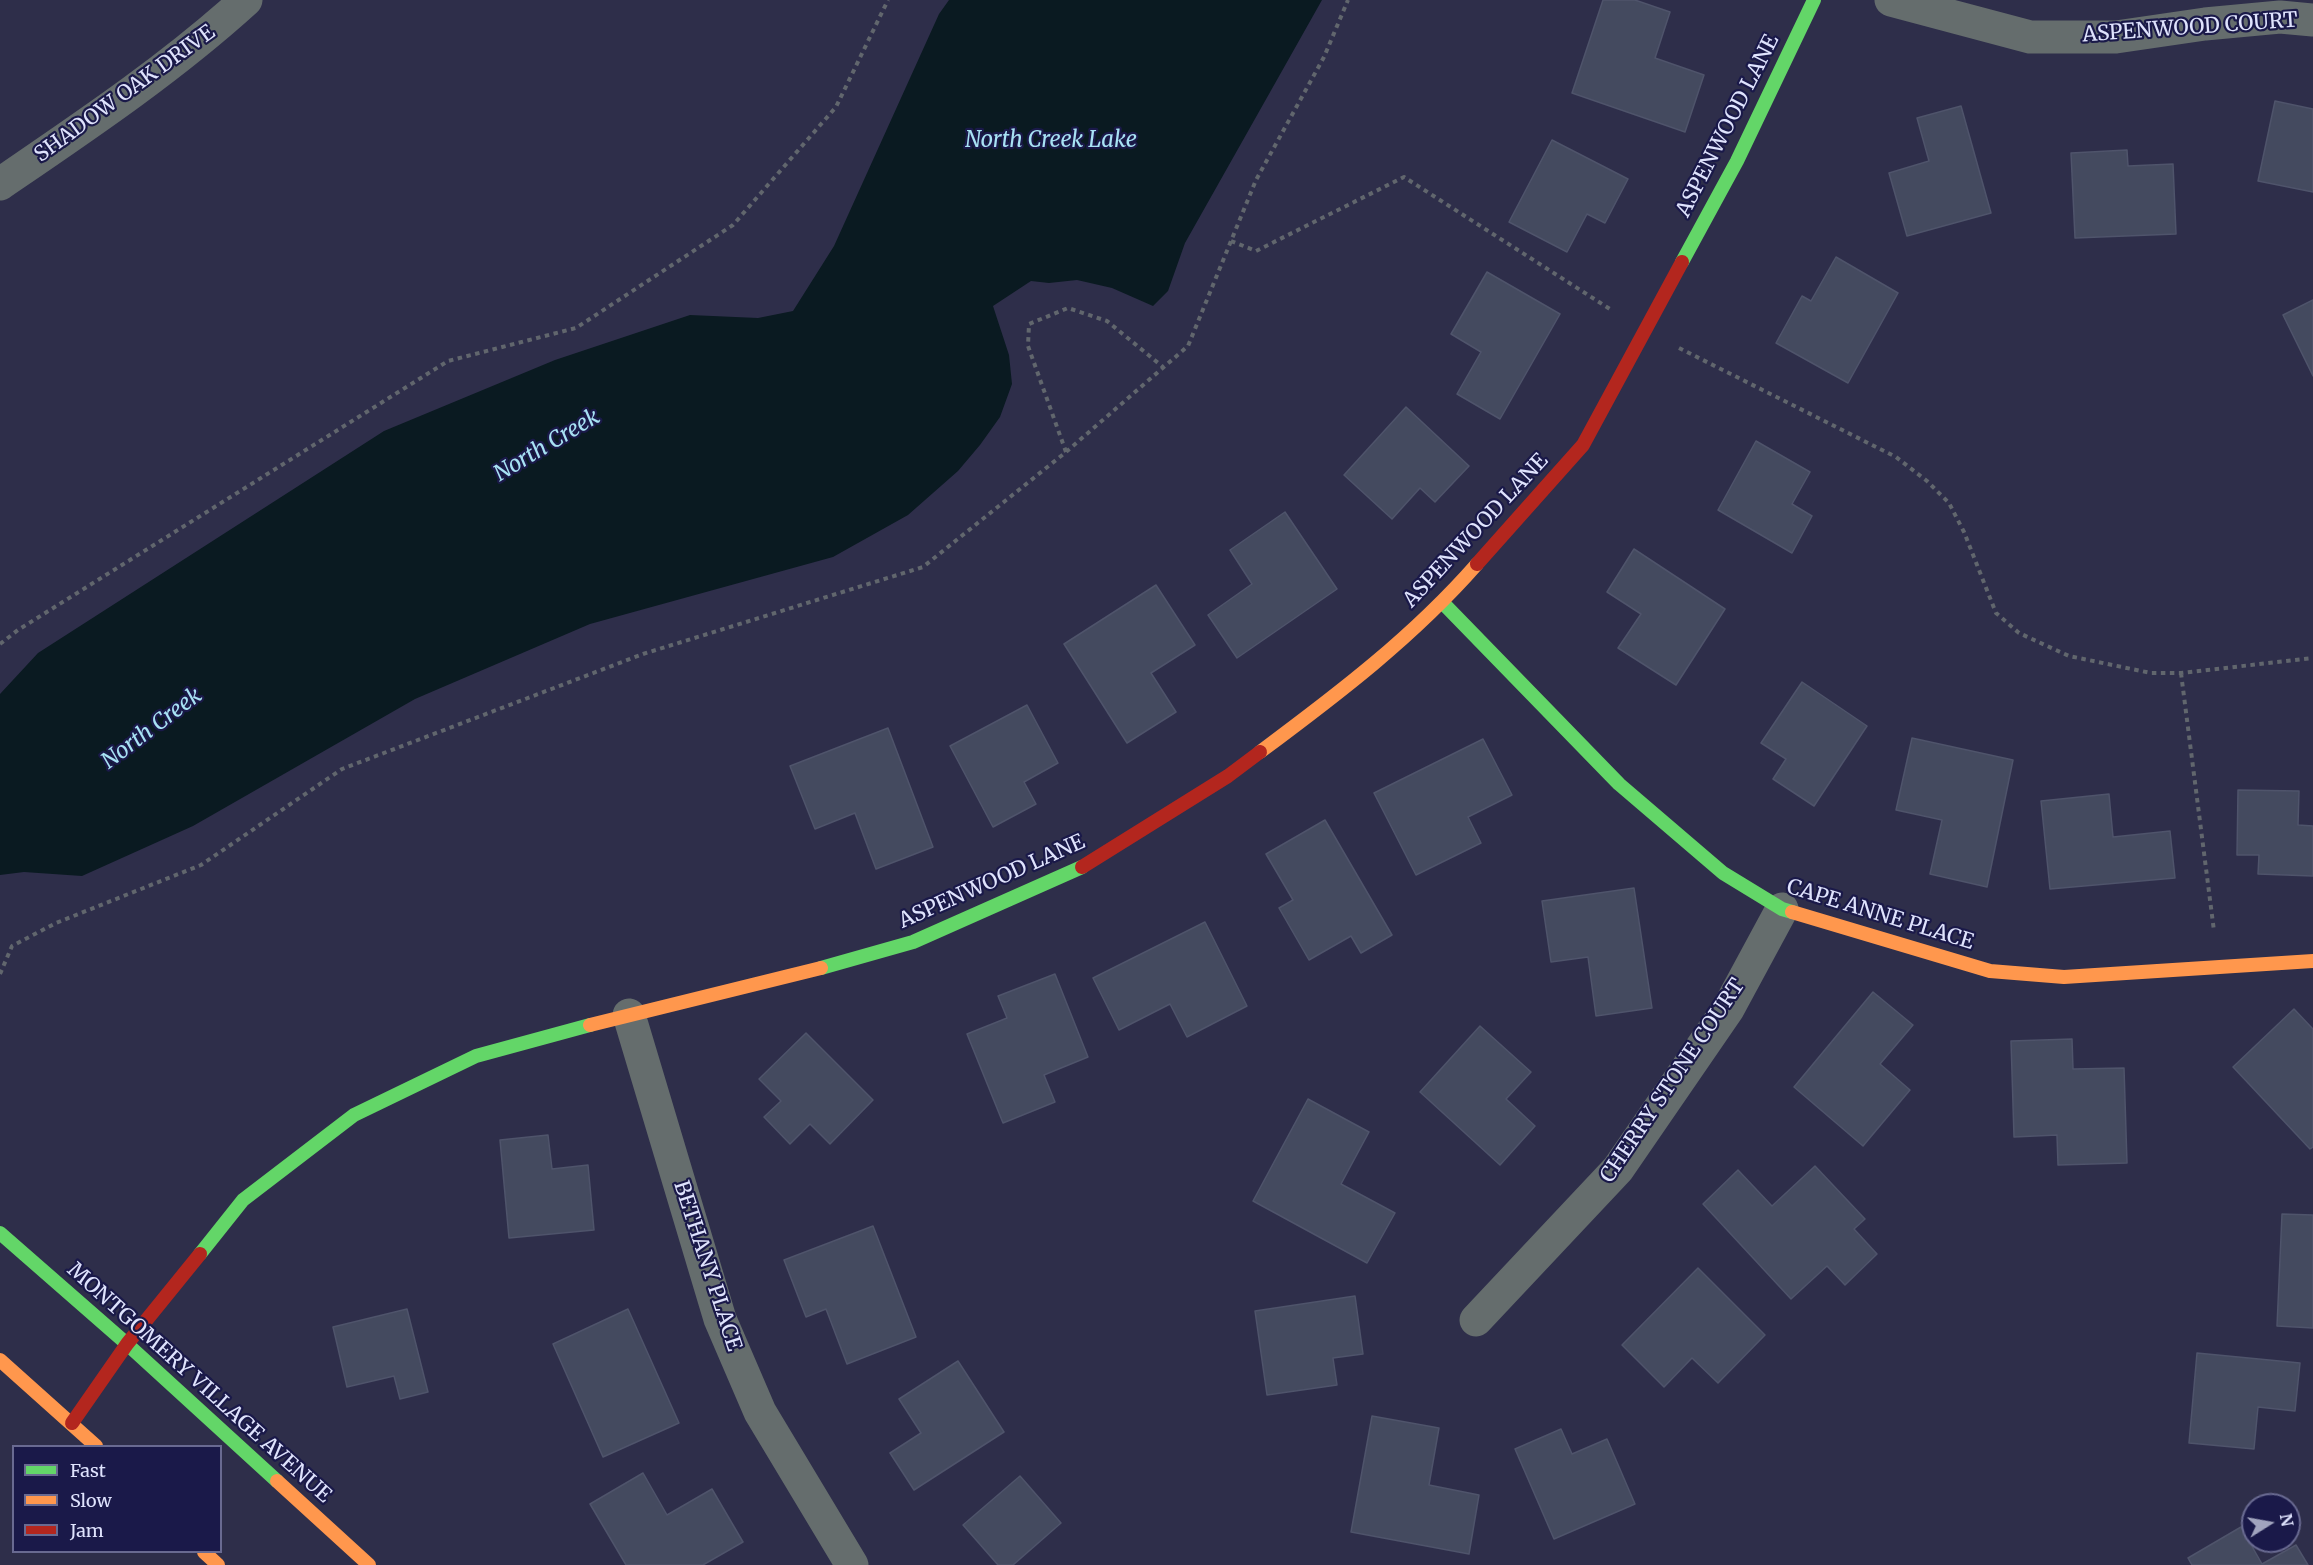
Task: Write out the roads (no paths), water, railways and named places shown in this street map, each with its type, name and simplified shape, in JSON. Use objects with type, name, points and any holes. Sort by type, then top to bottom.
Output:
[{"type":"street","name":"SHADOW OAK DRIVE","points":[[0,184],[143,86],[202,40],[246,0]]},
{"type":"street","name":"ASPENWOOD LANE","points":[[72,1423],[127,1344],[243,1200],[354,1115],[476,1056],[629,1015],[855,960],[913,942],[1081,868],[1228,776],[1345,689],[1443,603],[1583,445],[1737,160],[1814,0]]},
{"type":"street","name":"ASPENWOOD COURT","points":[[1891,0],[2030,37],[2116,36],[2269,18],[2313,20]]},
{"type":"street","name":"CAPE ANNE PLACE","points":[[1443,603],[1619,784],[1723,873],[1782,909],[1990,970],[2064,977],[2313,961]]},
{"type":"street","name":"CHERRY STONE COURT","points":[[1476,1320],[1618,1169],[1728,1009],[1782,909]]},
{"type":"street","name":"BETHANY PLACE","points":[[629,1015],[720,1319],[760,1413],[852,1565]]},
{"type":"street","name":"MONTGOMERY VILLAGE AVENUE","points":[[0,1233],[127,1344],[369,1565]]},
{"type":"street","points":[[0,1359],[95,1445]]},
{"type":"street","points":[[206,1553],[218,1565]]},
{"type":"water","name":"North Creek Lake","points":[[949,0],[1322,0],[1185,243],[1168,291],[1153,306],[1112,288],[1077,280],[1049,283],[1031,281],[993,306],[1009,355],[1012,384],[1000,417],[958,471],[908,515],[833,557],[590,624],[415,699],[193,826],[82,876],[24,872],[0,875],[0,694],[38,653],[384,431],[555,360],[690,315],[758,318],[793,311],[834,246],[939,14]]},
{"type":"water label","name":"North Creek","points":[[547,446]]},
{"type":"water label","name":"North Creek","points":[[152,729]]}]
